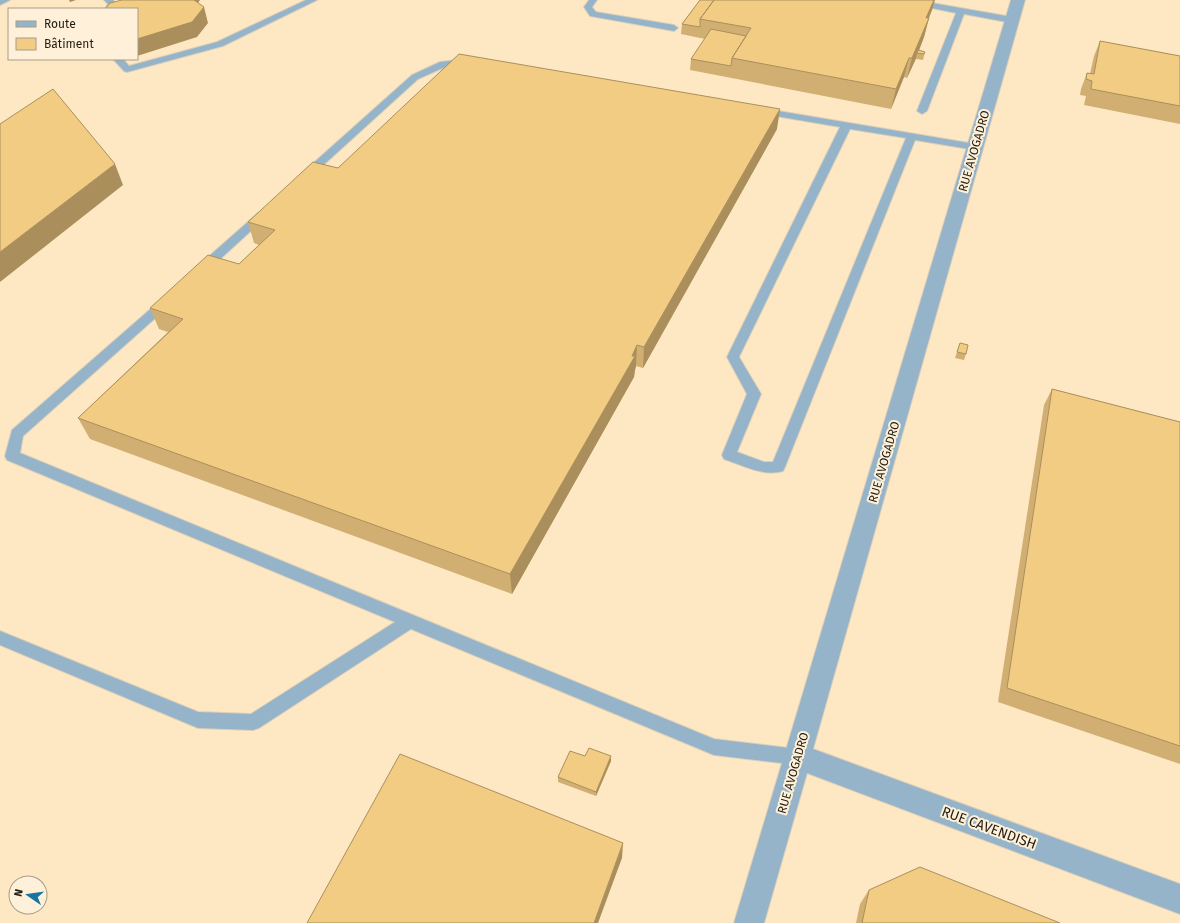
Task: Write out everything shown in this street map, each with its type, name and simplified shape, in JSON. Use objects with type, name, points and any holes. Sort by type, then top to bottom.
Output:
[{"type":"street","name":"RUE AVOGADRO","points":[[749,923],[1015,10]]},
{"type":"street","name":"RUE CAVENDISH","points":[[798,757],[1180,899]]},
{"type":"lane","points":[[0,2],[6,0]]},
{"type":"lane","points":[[108,0],[112,4],[110,8]]},
{"type":"lane","points":[[119,60],[127,69],[220,44],[313,0]]},
{"type":"lane","points":[[593,0],[588,7],[593,14],[674,28]]},
{"type":"lane","points":[[902,0],[961,11],[1015,10]]},
{"type":"lane","points":[[922,111],[961,11]]},
{"type":"lane","points":[[292,188],[415,76],[443,64],[473,62],[481,63]]},
{"type":"lane","points":[[747,109],[975,147]]},
{"type":"lane","points":[[846,126],[733,357],[754,394],[729,455],[764,467],[778,467],[912,136]]},
{"type":"lane","points":[[193,277],[269,209]]},
{"type":"lane","points":[[175,293],[17,434],[12,456],[714,747],[798,757]]},
{"type":"lane","points":[[0,638],[198,720],[253,722],[410,621]]},
{"type":"shaded area","points":[[0,0],[1180,0],[1180,923],[0,923]]},
{"type":"building","points":[[122,0],[194,0],[204,7],[192,22],[138,39],[138,8],[106,8],[110,3]]},
{"type":"building","points":[[700,0],[714,0],[700,19],[700,27],[682,24]]},
{"type":"building","points":[[714,0],[934,0],[926,18],[929,18],[912,58],[909,58],[896,89],[732,58],[751,28],[700,19]]},
{"type":"building","points":[[711,29],[746,36],[732,58],[731,66],[691,59]]},
{"type":"building","points":[[1100,41],[1180,56],[1180,106],[1091,89],[1092,81],[1086,79],[1087,73],[1094,74]]},
{"type":"building","points":[[918,50],[925,52],[924,54],[917,53]]},
{"type":"building","points":[[459,54],[780,109],[644,347],[637,345],[632,356],[635,356],[510,574],[78,418],[183,319],[150,308],[208,255],[239,264],[275,230],[248,222],[313,162],[338,168]]},
{"type":"building","points":[[53,89],[115,164],[0,252],[0,124]]},
{"type":"building","points":[[960,343],[968,345],[966,354],[957,352]]},
{"type":"building","points":[[1052,389],[1180,422],[1180,746],[1007,688]]},
{"type":"building","points":[[589,748],[611,756],[596,792],[558,777],[570,751],[585,756]]},
{"type":"building","points":[[400,754],[623,843],[594,923],[307,923]]},
{"type":"building","points":[[920,867],[1060,923],[862,923],[869,890]]}]
